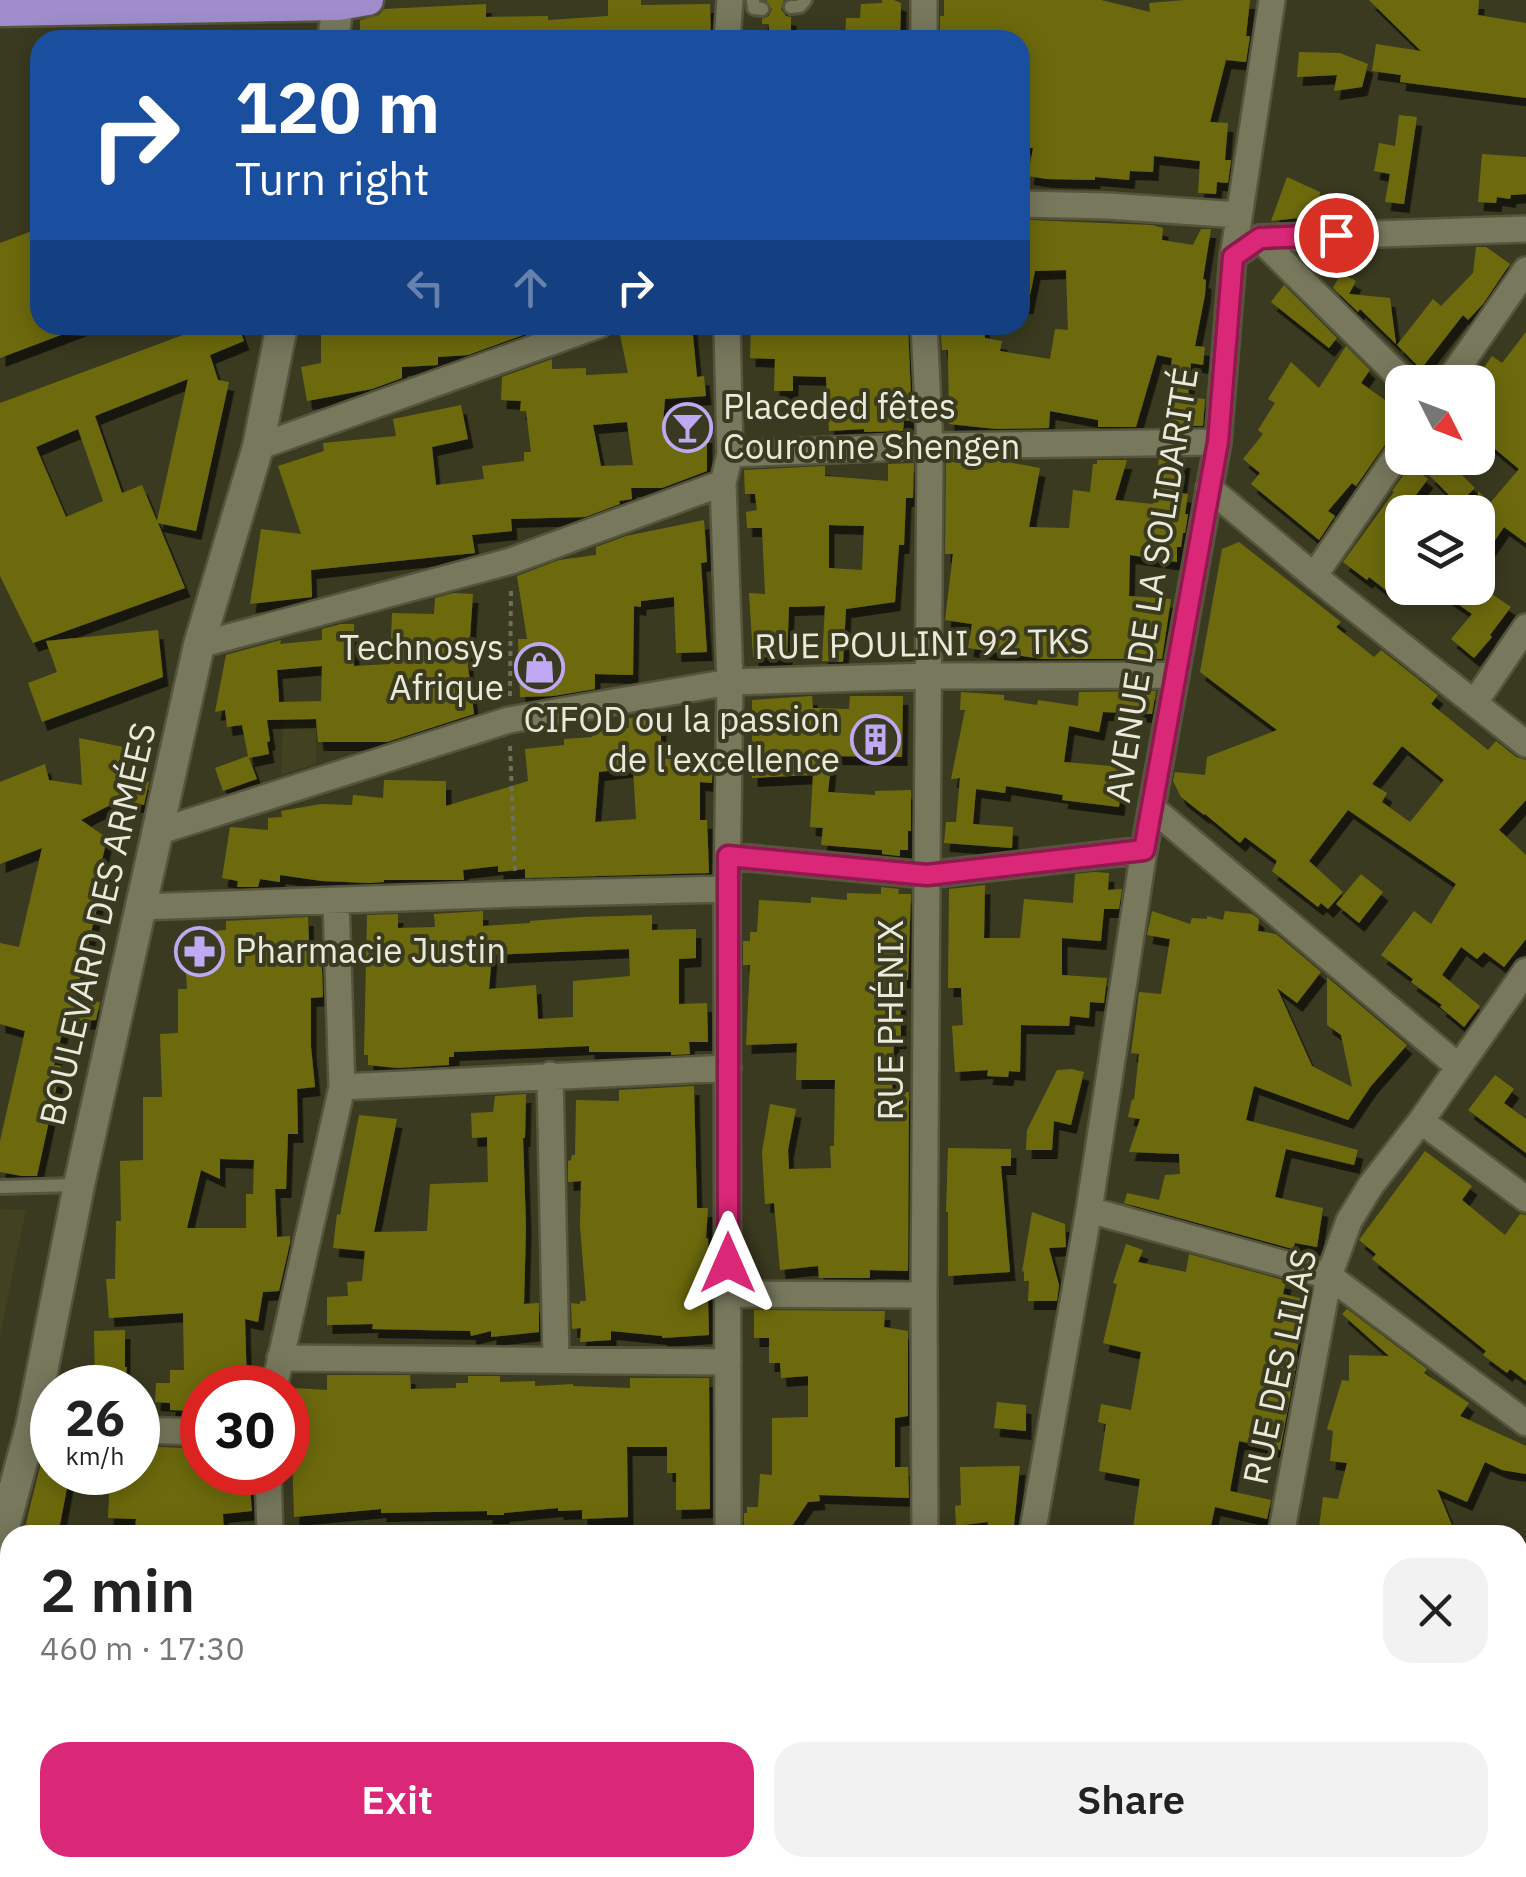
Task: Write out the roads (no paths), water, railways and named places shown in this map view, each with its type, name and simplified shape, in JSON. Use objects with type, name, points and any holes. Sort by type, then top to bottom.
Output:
[{"type":"highway","points":[[0,12],[349,2]]},
{"type":"main road","points":[[336,30],[349,2]]},
{"type":"main road","name":"BOULEVARD DES ARMÉES","points":[[51,1365],[78,1185],[199,645],[258,448],[280,335]]},
{"type":"main road","name":"BOULEVARD DES ARMÉES","points":[[6,1525],[30,1460]]},
{"type":"street","points":[[728,30],[730,0]]},
{"type":"street","points":[[924,0],[924,30]]},
{"type":"street","name":"AVENUE DE LA SOLIDARITÉ","points":[[1034,1525],[1089,1210],[1144,850],[1218,442],[1233,257],[1272,0]]},
{"type":"street","points":[[1030,204],[1240,215]]},
{"type":"street","points":[[1233,257],[1260,238],[1526,229]]},
{"type":"street","points":[[1260,238],[1388,365]]},
{"type":"street","points":[[1460,365],[1526,270]]},
{"type":"street","points":[[258,448],[571,335]]},
{"type":"street","points":[[728,335],[730,454],[723,483],[730,682],[728,1525]]},
{"type":"street","name":"RUE PHÉNIX","points":[[924,335],[930,446],[926,1525]]},
{"type":"street","points":[[730,454],[930,446],[1218,442]]},
{"type":"street","points":[[1314,576],[1385,473]]},
{"type":"street","points":[[199,645],[511,561],[723,483]]},
{"type":"street","points":[[1210,488],[1526,744]]},
{"type":"street","points":[[1474,702],[1526,627]]},
{"type":"street","name":"RUE POULINI 92 TKS","points":[[158,832],[510,720],[730,682],[930,676],[1176,676]]},
{"type":"street","points":[[1152,808],[1459,1067]]},
{"type":"street","points":[[728,856],[927,875],[1144,850]]},
{"type":"street","points":[[141,908],[727,889]]},
{"type":"street","points":[[279,1365],[342,1087],[336,901]]},
{"type":"street","name":"RUE DES LILAS","points":[[1283,1525],[1328,1276],[1348,1222],[1526,970]]},
{"type":"street","points":[[342,1087],[728,1068]]},
{"type":"street","points":[[550,1075],[556,1360]]},
{"type":"street","points":[[1421,1122],[1526,1199]]},
{"type":"street","points":[[1089,1210],[1328,1276],[1526,1423]]},
{"type":"street","points":[[728,1294],[924,1295]]},
{"type":"street","points":[[280,1358],[728,1362]]},
{"type":"street","points":[[269,1495],[270,1525]]},
{"type":"lane","points":[[791,7],[800,6],[805,0]]},
{"type":"lane","points":[[0,1187],[78,1185]]},
{"type":"place","name":"Placeded fêtes Couronne Shengen","points":[[688,427]]},
{"type":"place","name":"Technosys Afrique","points":[[539,668]]},
{"type":"place","name":"CIFOD ou la passion de l'excellence","points":[[875,740]]},
{"type":"place","name":"Pharmacie Justin","points":[[200,951]]}]
